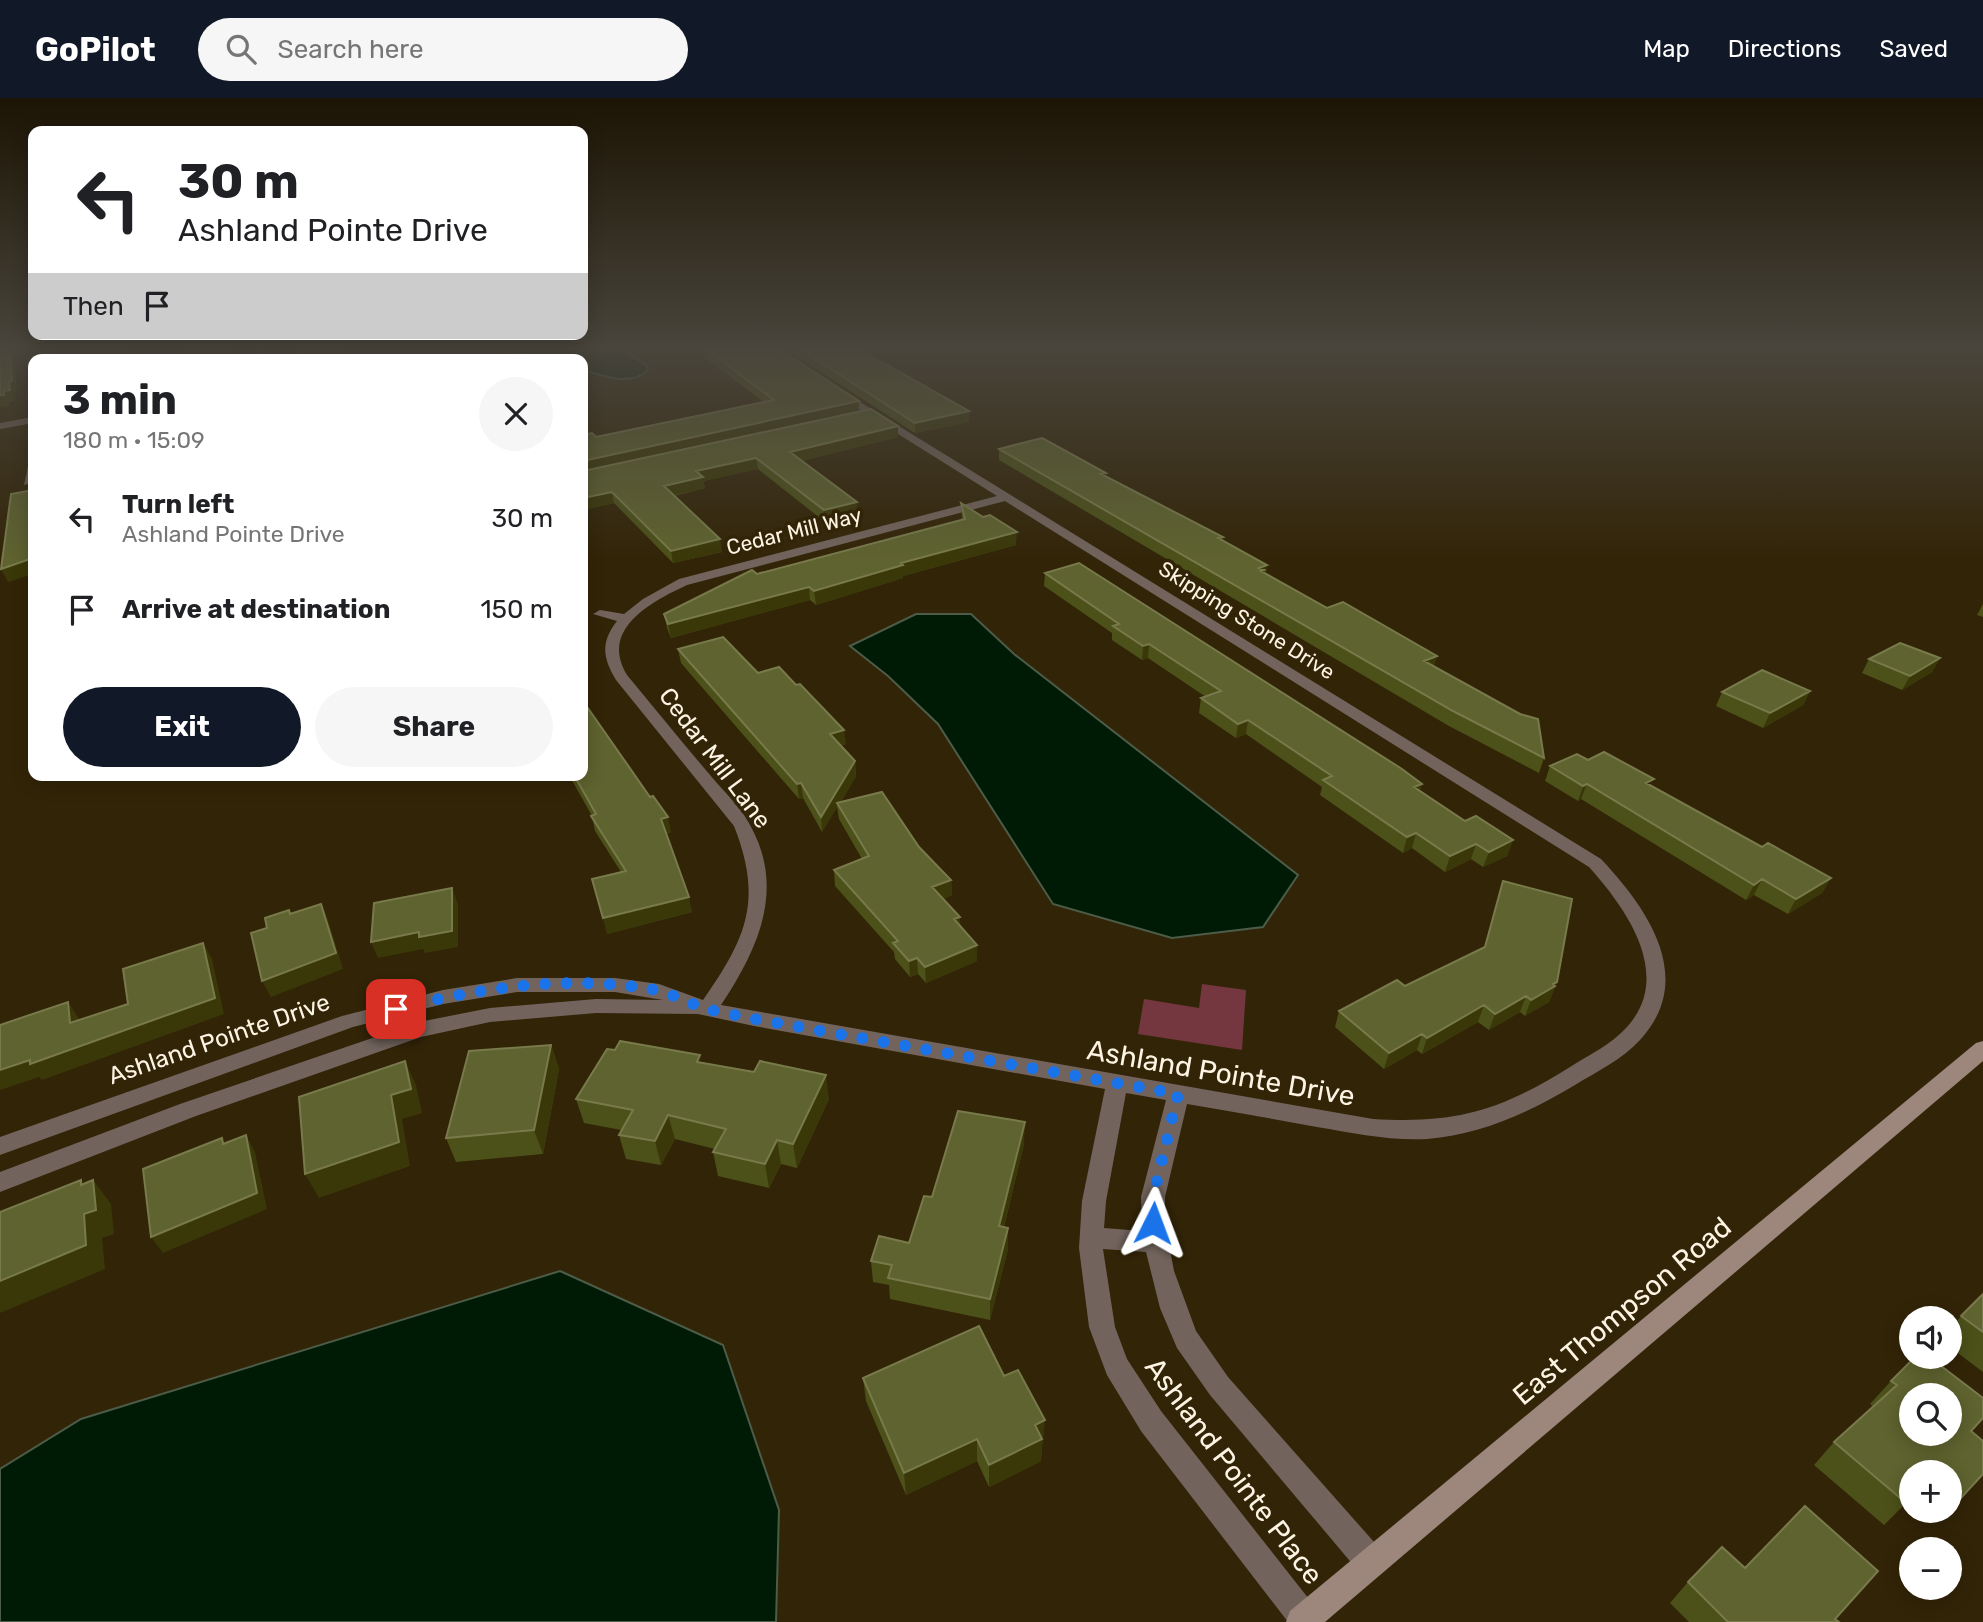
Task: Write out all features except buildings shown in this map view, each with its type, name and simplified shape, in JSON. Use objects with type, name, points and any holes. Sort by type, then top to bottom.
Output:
[{"type":"main road","name":"East Thompson Road","points":[[1303,1620],[1983,1049]]},
{"type":"street","name":"Skipping Stone Drive","points":[[871,419],[1008,497],[1595,863],[1625,893],[1647,932],[1657,966]]},
{"type":"street","points":[[0,426],[28,421]]},
{"type":"street","name":"Cedar Mill Way","points":[[627,618],[653,595],[683,582],[1008,497]]},
{"type":"street","points":[[600,614],[627,618]]},
{"type":"street","name":"Cedar Mill Lane","points":[[627,618],[612,642],[611,657],[621,677],[742,825],[755,851],[761,880],[759,915],[739,964],[707,1009]]},
{"type":"street","name":"Ashland Pointe Drive","points":[[0,1182],[188,1110],[419,1031],[490,1015],[596,1006],[707,1009],[1373,1128],[1435,1129],[1487,1120],[1532,1102],[1616,1048],[1639,1029],[1653,999],[1657,966]]},
{"type":"street","name":"Ashland Pointe Drive","points":[[0,1146],[349,1021],[443,997],[517,985],[615,985],[659,991],[707,1009]]},
{"type":"street","name":"Ashland Pointe Place","points":[[1117,1083],[1094,1201],[1092,1238],[1102,1327],[1116,1366],[1151,1421],[1303,1620]]},
{"type":"street","name":"Ashland Pointe Place","points":[[1178,1094],[1153,1197],[1162,1271],[1186,1339],[1219,1386],[1371,1562]]},
{"type":"street","points":[[1092,1238],[1157,1242]]},
{"type":"shaded area","points":[[916,614],[971,614],[1014,654],[1298,875],[1263,927],[1172,938],[1053,904],[938,724],[888,676],[850,646]]},
{"type":"shaded area","points":[[1202,984],[1246,990],[1242,1050],[1138,1034],[1144,999],[1199,1008]]},
{"type":"shaded area","points":[[560,1271],[723,1345],[779,1510],[776,1622],[0,1622],[0,1469],[81,1419]]},
{"type":"route","points":[[396,1009],[443,997],[517,985],[615,985],[659,991],[707,1009],[754,1019],[1178,1094],[1153,1197],[1153,1223]]}]
